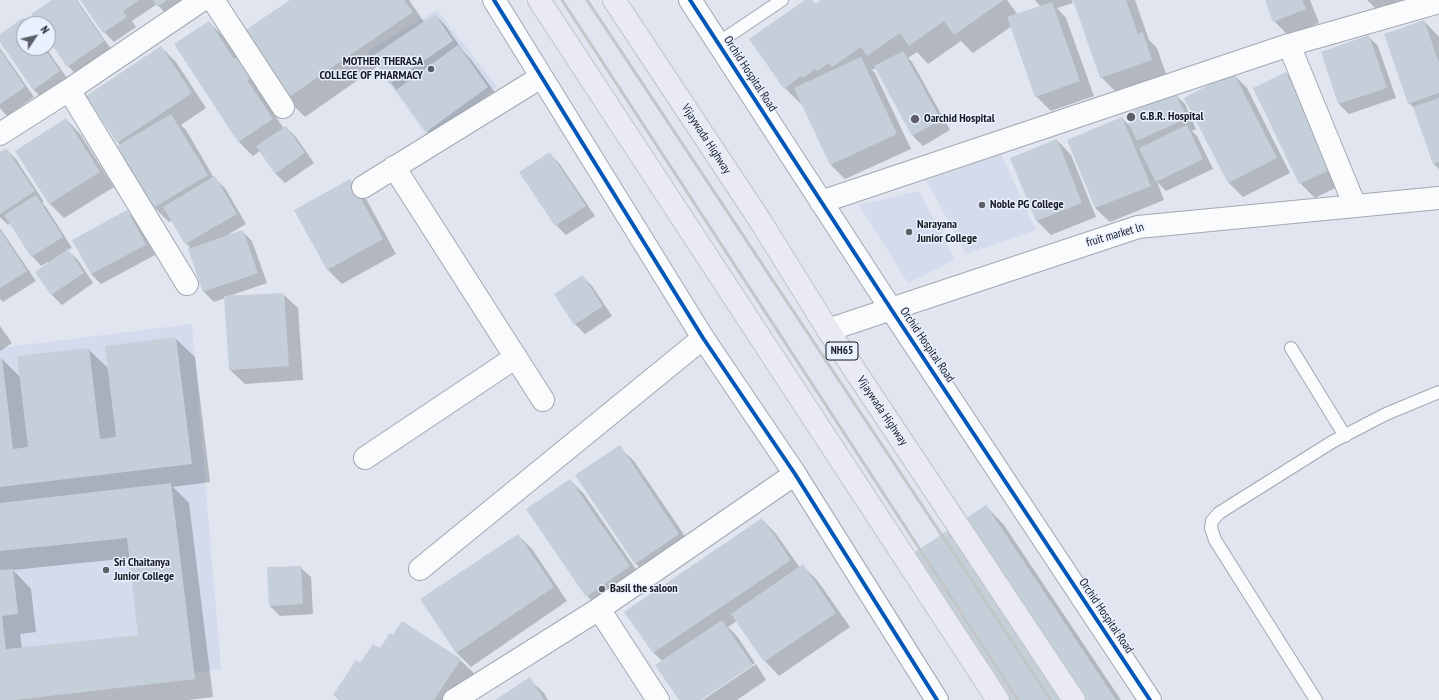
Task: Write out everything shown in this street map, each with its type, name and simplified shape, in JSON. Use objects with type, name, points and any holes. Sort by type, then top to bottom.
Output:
[{"type":"highway","points":[[539,0],[998,700]]},
{"type":"highway","name":"Vijaywada Highway","points":[[614,0],[761,222],[828,330],[1074,700]]},
{"type":"street","points":[[0,134],[69,90],[202,0]]},
{"type":"street","points":[[214,0],[283,107]]},
{"type":"street","points":[[494,0],[703,338],[795,474],[937,700]]},
{"type":"street","name":"Orchid Hospital Road","points":[[690,0],[891,309],[1150,700]]},
{"type":"street","points":[[821,202],[1289,45],[1439,2]]},
{"type":"street","points":[[1289,45],[1354,206]]},
{"type":"street","points":[[363,187],[541,77]]},
{"type":"street","points":[[69,90],[188,284]]},
{"type":"street","points":[[394,167],[544,400]]},
{"type":"street","name":"fruit market ln","points":[[828,330],[1138,227],[1439,198]]},
{"type":"street","points":[[420,569],[703,338]]},
{"type":"street","points":[[365,458],[516,357]]},
{"type":"street","points":[[454,700],[600,609],[795,474]]},
{"type":"street","points":[[600,609],[658,700]]},
{"type":"lane","points":[[718,43],[782,0]]},
{"type":"lane","points":[[1291,348],[1344,436]]},
{"type":"lane","points":[[1316,700],[1215,540],[1211,528],[1212,521],[1219,513],[1332,442],[1386,414],[1439,392]]},
{"type":"shaded area","name":"MOTHER THERASA COLLEGE OF PHARMACY","points":[[437,10],[497,87],[429,140],[367,51]]},
{"type":"shaded area","name":"Noble PG College","points":[[1001,154],[1036,230],[966,254],[926,180]]},
{"type":"shaded area","name":"Narayana Junior College","points":[[919,191],[955,260],[908,283],[859,205]]},
{"type":"shaded area","name":"Sri Chaitanya Junior College","points":[[192,324],[221,669],[0,700],[0,348]]},
{"type":"building","points":[[52,0],[76,0],[104,41],[67,67],[56,51],[56,16],[32,16],[31,14]]},
{"type":"building","points":[[80,0],[139,0],[123,11],[127,17],[103,33]]},
{"type":"building","points":[[153,0],[167,0],[157,7]]},
{"type":"building","points":[[290,0],[404,0],[413,12],[286,99],[241,33]]},
{"type":"building","points":[[805,0],[811,0],[815,4],[821,0],[1004,0],[954,35],[944,21],[909,46],[900,33],[867,56],[861,47],[832,67],[829,63],[817,71],[815,69],[803,78],[801,76],[784,89],[749,39]]},
{"type":"building","points":[[1073,0],[1126,0],[1138,34],[1143,32],[1152,60],[1100,78]]},
{"type":"building","points":[[1265,0],[1302,0],[1306,9],[1273,22]]},
{"type":"building","points":[[1052,2],[1080,81],[1035,97],[1007,17]]},
{"type":"building","points":[[435,14],[453,41],[389,84],[371,57]]},
{"type":"building","points":[[1424,20],[1439,63],[1439,93],[1408,104],[1384,34]]},
{"type":"building","points":[[209,21],[234,59],[242,53],[256,74],[247,80],[273,119],[238,142],[174,44]]},
{"type":"building","points":[[16,23],[16,56],[50,56],[60,71],[33,90],[0,42],[0,34]]},
{"type":"building","points":[[1369,35],[1387,88],[1338,104],[1321,52]]},
{"type":"building","points":[[458,45],[488,87],[426,132],[396,90]]},
{"type":"building","points":[[161,46],[192,93],[117,143],[86,96]]},
{"type":"building","points":[[0,50],[25,87],[0,104]]},
{"type":"building","points":[[903,51],[941,120],[912,136],[874,66]]},
{"type":"building","points":[[861,57],[897,134],[830,165],[794,88]]},
{"type":"building","points":[[1233,72],[1277,158],[1228,183],[1184,98]]},
{"type":"building","points":[[1286,72],[1332,169],[1299,184],[1253,88]]},
{"type":"building","points":[[1175,92],[1187,118],[1137,141],[1125,115]]},
{"type":"building","points":[[1439,98],[1439,162],[1433,164],[1413,107]]},
{"type":"building","points":[[171,114],[208,175],[153,208],[117,146]]},
{"type":"building","points":[[1122,117],[1151,186],[1095,208],[1067,140]]},
{"type":"building","points":[[66,118],[100,172],[49,204],[15,151]]},
{"type":"building","points":[[1187,125],[1203,159],[1156,182],[1139,148]]},
{"type":"building","points":[[286,126],[305,153],[275,174],[256,146]]},
{"type":"building","points":[[1057,139],[1082,203],[1036,221],[1010,158]]},
{"type":"building","points":[[6,148],[35,191],[0,214],[0,152]]},
{"type":"building","points":[[550,152],[586,206],[555,226],[519,172]]},
{"type":"building","points":[[215,176],[237,214],[185,244],[163,207]]},
{"type":"building","points":[[350,179],[383,239],[327,270],[294,210]]},
{"type":"building","points":[[36,195],[63,237],[31,257],[4,215]]},
{"type":"building","points":[[127,210],[146,245],[91,274],[72,240]]},
{"type":"building","points":[[0,230],[27,271],[0,288]]},
{"type":"building","points":[[243,230],[258,273],[203,292],[188,249]]},
{"type":"building","points":[[68,249],[84,273],[51,295],[35,272]]},
{"type":"building","points":[[582,275],[603,306],[574,325],[554,294]]},
{"type":"building","points":[[284,293],[289,366],[229,370],[224,296]]},
{"type":"building","points":[[176,337],[192,464],[0,487],[0,358],[2,358],[13,449],[28,447],[17,356],[89,348],[100,439],[116,437],[105,346]]},
{"type":"building","points":[[620,445],[679,534],[635,564],[575,475]]},
{"type":"building","points":[[570,479],[630,566],[586,597],[526,509]]},
{"type":"building","points":[[171,483],[195,679],[15,700],[0,700],[0,570],[13,569],[18,614],[2,616],[6,649],[138,635],[127,538],[0,551],[0,503]]},
{"type":"building","points":[[986,505],[1116,700],[1005,700],[909,556]]},
{"type":"building","points":[[762,518],[791,560],[653,653],[624,612]]},
{"type":"building","points":[[518,534],[554,587],[456,653],[420,599]]},
{"type":"building","points":[[803,564],[836,613],[764,662],[731,614]]},
{"type":"building","points":[[301,566],[303,604],[269,606],[267,567]]},
{"type":"building","points":[[722,620],[753,665],[701,700],[679,700],[655,665]]},
{"type":"building","points":[[402,621],[461,659],[434,700],[340,700],[333,695],[356,660],[360,663],[373,644],[380,648],[390,633],[393,635]]},
{"type":"building","points":[[530,677],[544,700],[495,700]]},
{"type":"railway","points":[[562,0],[1018,700]]},
{"type":"railway","points":[[587,0],[1051,700]]},
{"type":"cycle path","points":[[494,0],[703,338],[795,474],[937,700]]},
{"type":"cycle path","points":[[690,0],[891,309],[1150,700]]},
{"type":"place","name":"MOTHER THERASA COLLEGE OF PHARMACY","points":[[431,69]]},
{"type":"place","name":"G.B.R. Hospital","points":[[1131,117]]},
{"type":"place","name":"Oarchid Hospital","points":[[915,119]]},
{"type":"place","name":"Noble PG College","points":[[982,205]]},
{"type":"place","name":"Narayana Junior College","points":[[909,232]]},
{"type":"place","name":"Sri Chaitanya Junior College","points":[[106,570]]},
{"type":"place","name":"Basil the saloon","points":[[602,589]]}]
